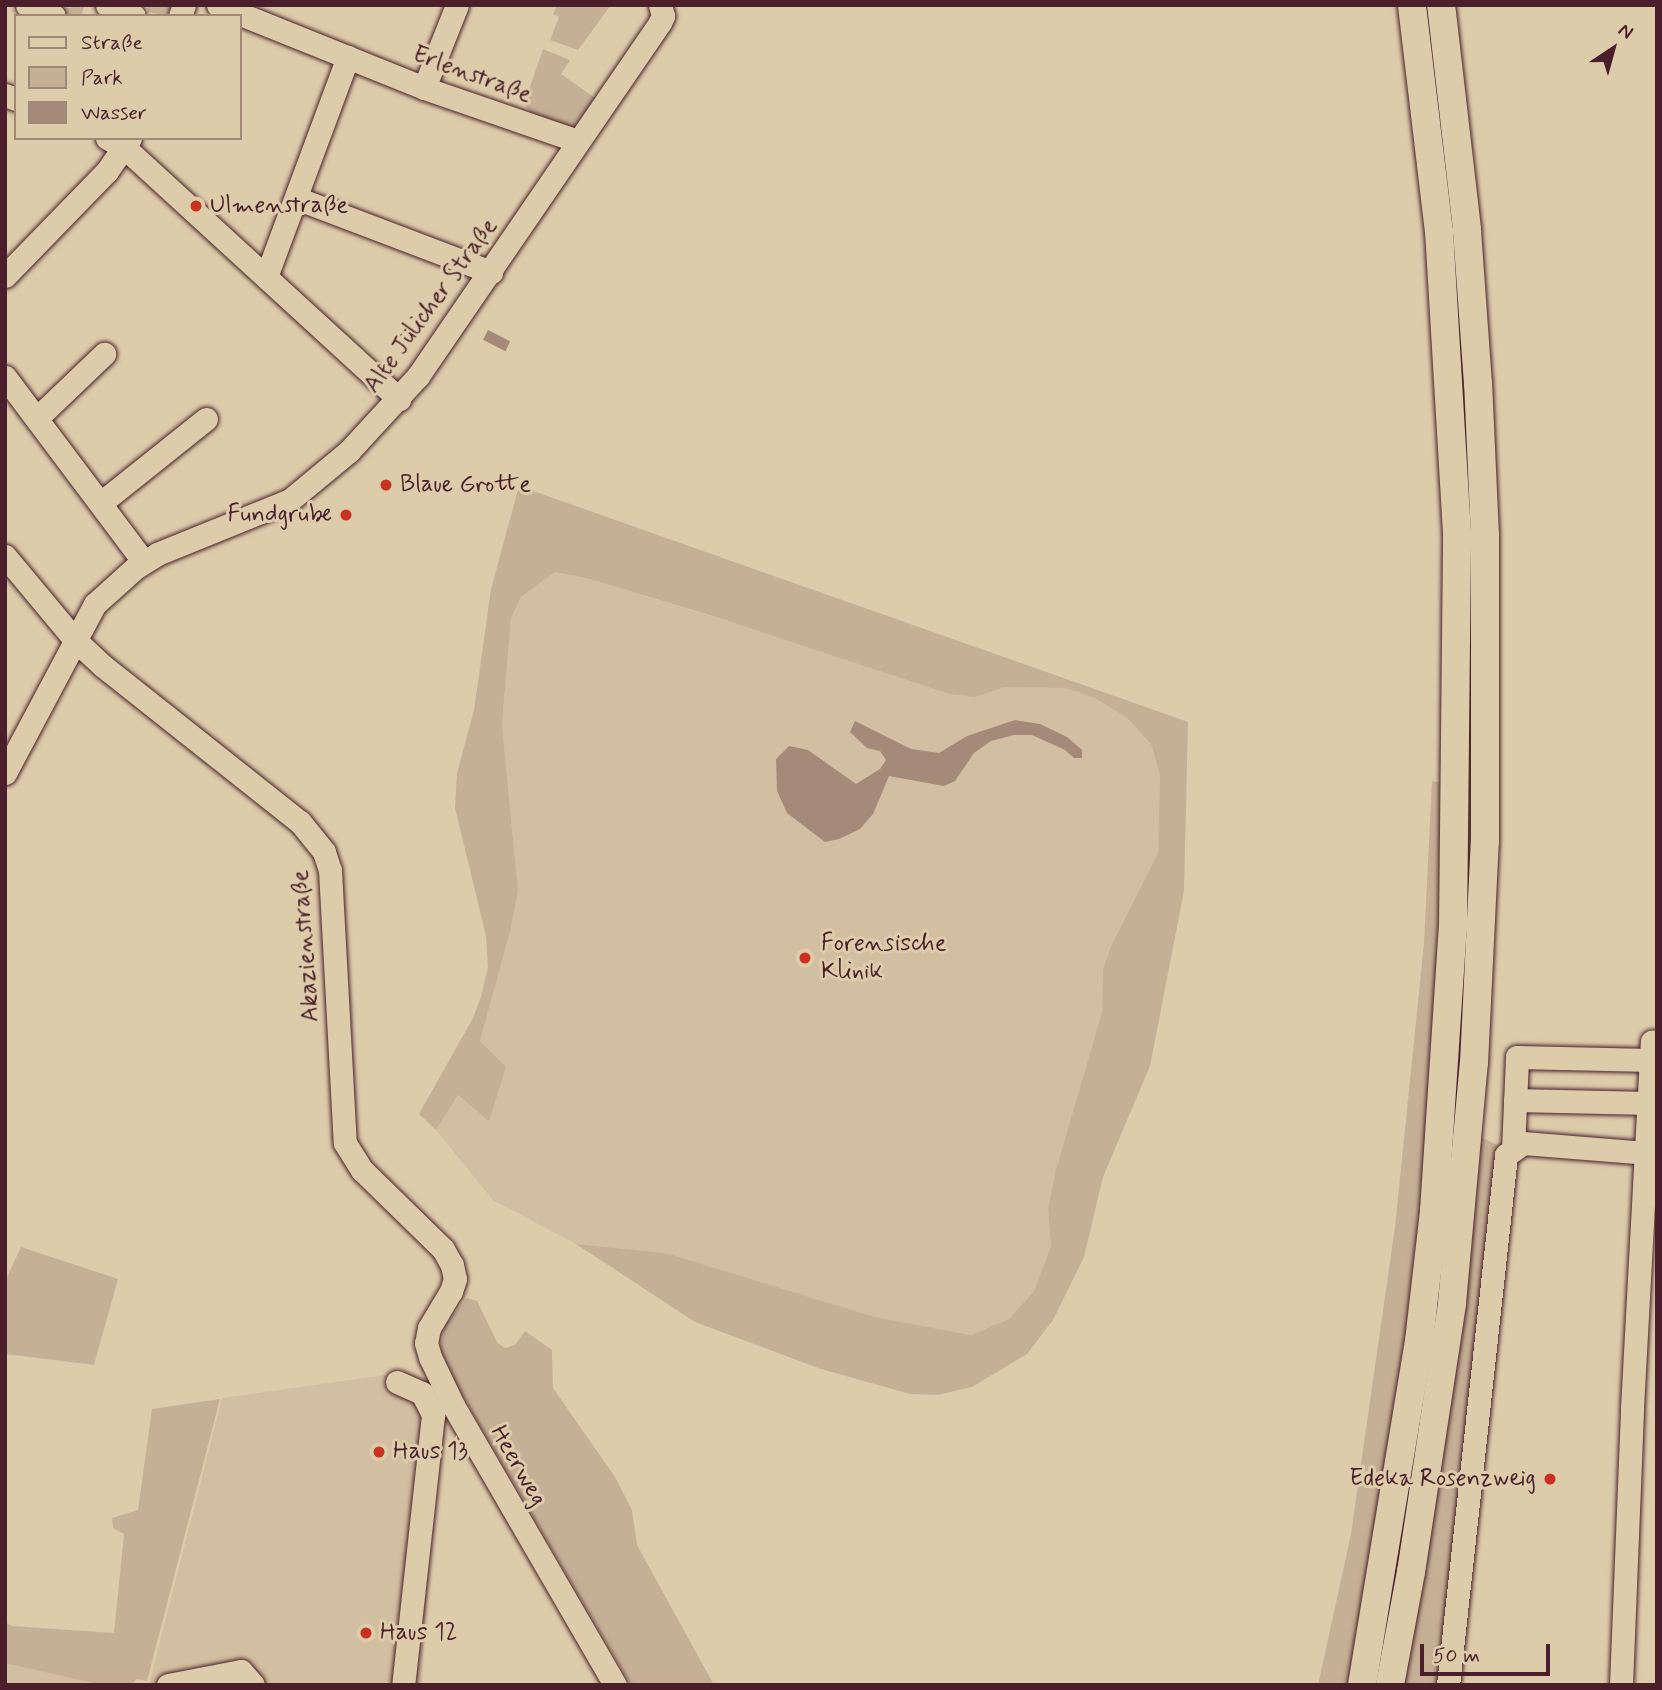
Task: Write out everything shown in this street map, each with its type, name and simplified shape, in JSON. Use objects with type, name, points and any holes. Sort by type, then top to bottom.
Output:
[{"type":"main road","points":[[1362,1685],[1420,1328],[1434,1211],[1453,928],[1457,533],[1439,232],[1412,5]]},
{"type":"main road","points":[[1390,1685],[1416,1545],[1452,1303],[1474,1063],[1485,841],[1485,536],[1478,384],[1465,216],[1441,5]]},
{"type":"street","points":[[27,5],[49,14]]},
{"type":"street","points":[[107,5],[129,14]]},
{"type":"street","name":"Erlenstraße","points":[[218,5],[240,14]]},
{"type":"street","points":[[424,88],[457,5]]},
{"type":"street","name":"Alte Jülicher Straße","points":[[5,773],[96,604],[144,562],[290,500],[320,478],[399,399],[491,272],[660,14]]},
{"type":"street","name":"Erlenstraße","points":[[242,15],[424,88],[578,141]]},
{"type":"street","points":[[266,278],[348,57]]},
{"type":"street","points":[[5,276],[121,142],[399,399]]},
{"type":"street","points":[[296,198],[491,272]]},
{"type":"street","points":[[37,418],[104,354]]},
{"type":"street","points":[[5,376],[102,502],[144,562]]},
{"type":"street","points":[[102,502],[206,418]]},
{"type":"street","name":"Akazienstraße","points":[[5,556],[75,640],[180,729],[300,822],[324,852],[330,870],[345,1143],[362,1170],[443,1249],[452,1265]]},
{"type":"street","points":[[1513,1150],[1517,1057],[1652,1051],[1621,1685]]},
{"type":"street","points":[[1515,1100],[1649,1103]]},
{"type":"street","points":[[1448,1685],[1506,1155],[1523,1143],[1646,1153]]},
{"type":"street","name":"Heerweg","points":[[452,1265],[454,1279],[450,1291],[429,1328],[426,1343],[430,1357],[454,1407],[615,1685]]},
{"type":"street","points":[[397,1382],[422,1393],[433,1415],[403,1685]]},
{"type":"street","points":[[168,1685],[241,1671],[253,1685]]},
{"type":"shaded area","name":"Forensische Klinik","points":[[555,572],[590,579],[975,697],[1005,687],[1066,688],[1095,698],[1127,718],[1151,744],[1160,775],[1158,853],[1111,946],[1103,969],[1102,1012],[1055,1173],[1048,1209],[1051,1246],[1034,1291],[1009,1319],[971,1335],[875,1317],[666,1253],[576,1244],[493,1200],[436,1130],[458,1095],[489,1121],[480,1041],[511,928],[518,891],[502,724],[511,618],[521,597]]},
{"type":"shaded area","points":[[400,1373],[436,1416],[422,1685],[149,1685],[222,1398]]},
{"type":"shaded area","points":[[5,1658],[103,1685],[5,1685]]},
{"type":"green space","points":[[38,5],[71,8],[73,5],[85,5],[82,14],[60,14]]},
{"type":"green space","points":[[147,5],[171,5],[168,14],[148,12]]},
{"type":"green space","points":[[557,5],[611,5],[578,50],[550,40],[559,17],[553,14]]},
{"type":"green space","points":[[543,49],[570,60],[561,74],[595,98],[571,134],[538,122],[524,104]]},
{"type":"green space","points":[[519,486],[1188,722],[1184,891],[1150,1066],[1103,1177],[1084,1257],[1053,1320],[1027,1354],[972,1387],[938,1395],[910,1394],[821,1369],[695,1322],[576,1244],[666,1253],[875,1317],[971,1335],[1009,1319],[1034,1291],[1051,1246],[1048,1209],[1055,1173],[1102,1012],[1103,969],[1111,946],[1158,853],[1160,775],[1151,744],[1127,718],[1095,698],[1066,688],[1005,687],[975,697],[950,694],[716,617],[590,579],[555,572],[521,597],[511,618],[502,724],[518,891],[511,928],[480,1041],[506,1067],[489,1121],[458,1095],[436,1130],[419,1114],[473,1018],[488,967],[486,936],[455,808],[457,773],[474,710],[491,589]]},
{"type":"green space","points":[[1432,781],[1447,784],[1414,1314],[1350,1685],[1318,1685],[1351,1534],[1395,1227],[1424,943]]},
{"type":"green space","points":[[1481,1137],[1501,1147],[1444,1685],[1403,1685],[1425,1576],[1462,1315]]},
{"type":"green space","points":[[21,1247],[118,1279],[94,1365],[5,1354],[5,1281]]},
{"type":"green space","points":[[467,1298],[477,1301],[497,1342],[505,1348],[515,1345],[525,1331],[552,1350],[553,1388],[615,1477],[632,1510],[637,1545],[714,1685],[631,1685],[448,1370],[441,1347],[445,1325]]},
{"type":"green space","points":[[220,1399],[147,1681],[137,1679],[130,1685],[102,1685],[5,1663],[5,1622],[12,1626],[114,1633],[124,1534],[113,1528],[112,1518],[138,1510],[152,1409]]},
{"type":"water","points":[[488,330],[510,341],[505,351],[483,340]]},
{"type":"water","points":[[1015,720],[1040,724],[1067,737],[1082,750],[1082,758],[1074,758],[1065,750],[1032,735],[1014,735],[991,741],[974,753],[955,781],[944,786],[889,776],[873,814],[860,829],[825,842],[787,813],[777,791],[776,759],[789,746],[808,750],[856,784],[880,769],[886,760],[880,751],[867,748],[850,732],[855,721],[911,749],[939,753],[967,736]]},
{"type":"place","name":"Ulmenstraße","points":[[196,206]]},
{"type":"place","name":"Blaue Grotte","points":[[386,485]]},
{"type":"place","name":"Fundgrube","points":[[346,515]]},
{"type":"place","name":"Forensische Klinik","points":[[805,958]]},
{"type":"place","name":"Haus 13","points":[[379,1452]]},
{"type":"place","name":"Edeka Rosenzweig","points":[[1550,1479]]},
{"type":"place","name":"Haus 12","points":[[366,1633]]}]
